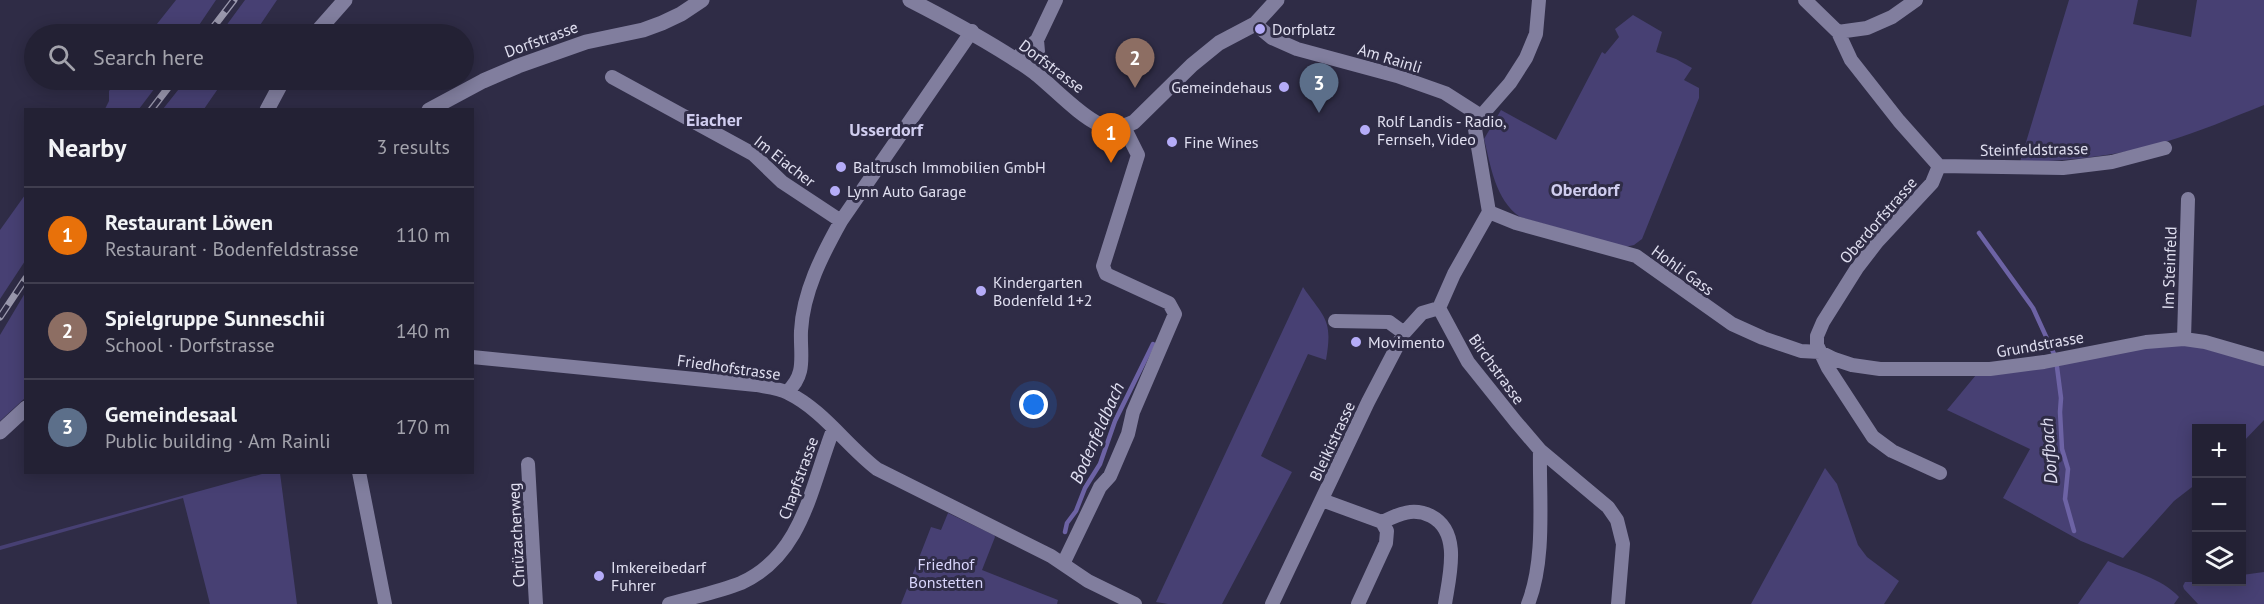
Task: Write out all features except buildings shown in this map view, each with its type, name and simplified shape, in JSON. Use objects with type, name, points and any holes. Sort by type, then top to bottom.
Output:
[{"type":"street","points":[[324,24],[345,0]]},
{"type":"street","name":"Dorfstrasse","points":[[474,86],[518,66],[586,42],[643,30],[662,23],[702,0]]},
{"type":"street","name":"Dorfstrasse","points":[[910,0],[972,32],[1015,59],[1096,123],[1110,128],[1124,127]]},
{"type":"street","points":[[1015,59],[1037,40],[1056,0]]},
{"type":"street","points":[[1063,564],[1100,487],[1110,476],[1128,434],[1133,412],[1175,314],[1169,303],[1106,274],[1103,266],[1138,155],[1124,127],[1142,116],[1192,65],[1219,44],[1255,24],[1277,0]]},
{"type":"street","points":[[1439,308],[1454,274],[1489,212],[1475,129],[1481,116],[1510,83],[1526,58],[1536,34],[1539,0]]},
{"type":"street","points":[[1805,0],[1838,32],[1851,60],[1899,121],[1939,166]]},
{"type":"street","points":[[1838,32],[1867,28],[1892,17],[1916,0]]},
{"type":"street","name":"Am Rainli","points":[[1255,24],[1272,38],[1297,49],[1396,76],[1445,93],[1481,116]]},
{"type":"street","points":[[787,392],[796,383],[801,372],[801,328],[810,284],[841,221],[972,32]]},
{"type":"street","points":[[1036,74],[1039,63],[1037,40]]},
{"type":"street","name":"Im Eiacher","points":[[612,77],[753,154],[782,182],[841,221]]},
{"type":"street","points":[[268,108],[278,90]]},
{"type":"street","name":"Dorfstrasse","points":[[433,108],[466,90]]},
{"type":"street","name":"Steinfeldstrasse","points":[[1939,166],[2063,168],[2112,162],[2165,148]]},
{"type":"street","name":"Oberdorfstrasse","points":[[1820,352],[1817,336],[1823,322],[1857,268],[1877,242],[1932,183],[1939,166]]},
{"type":"street","name":"Im Steinfeld","points":[[2184,339],[2188,199]]},
{"type":"street","name":"Hohli Gass","points":[[1489,212],[1516,223],[1636,256],[1732,324],[1762,338],[1801,351],[1820,352]]},
{"type":"street","name":"Bleikistrasse","points":[[1272,604],[1368,402],[1404,333],[1422,313],[1439,308]]},
{"type":"street","name":"Birchstrasse","points":[[1439,308],[1468,362],[1540,450],[1608,507],[1617,520],[1623,544],[1618,604]]},
{"type":"street","points":[[1335,321],[1389,322],[1404,333]]},
{"type":"street","name":"Grundstrasse","points":[[1820,352],[1852,365],[1880,369],[1990,369],[2044,362],[2146,342],[2184,339],[2205,342],[2264,359]]},
{"type":"street","points":[[1820,352],[1864,426],[1873,437],[1892,451],[1940,474]]},
{"type":"street","name":"Friedhofstrasse","points":[[474,357],[756,385],[787,392],[818,412],[834,430],[877,469],[1063,564],[1088,582],[1135,604]]},
{"type":"street","points":[[0,432],[24,410]]},
{"type":"street","name":"Chapfstrasse","points":[[669,604],[740,583],[764,569],[782,551],[793,537],[808,507],[822,459],[834,430]]},
{"type":"street","points":[[1528,604],[1532,595],[1538,559],[1540,450]]},
{"type":"street","name":"Chrüzacherweg","points":[[528,464],[536,604]]},
{"type":"street","points":[[359,474],[385,604]]},
{"type":"street","points":[[1322,501],[1382,522],[1387,531],[1386,543],[1358,604]]},
{"type":"street","points":[[1382,522],[1411,511],[1420,511],[1438,520],[1448,535],[1450,549],[1445,604]]},
{"type":"green space","points":[[176,0],[216,0],[200,24],[157,24]]},
{"type":"green space","points":[[245,0],[277,0],[261,24],[227,24]]},
{"type":"green space","points":[[2069,0],[2138,0],[2133,24],[2191,37],[2197,0],[2264,0],[2264,105],[2190,134],[2147,147],[2093,157],[2020,162]]},
{"type":"green space","points":[[1633,15],[1662,32],[1656,52],[1692,68],[1684,80],[1699,88],[1699,98],[1642,239],[1634,245],[1625,247],[1520,217],[1499,192],[1484,139],[1501,110],[1556,140],[1602,52],[1605,54],[1619,37],[1615,29]]},
{"type":"green space","points":[[153,90],[140,108],[106,108],[109,101],[109,91]]},
{"type":"green space","points":[[178,90],[217,90],[205,108],[164,108]]},
{"type":"green space","points":[[24,196],[24,263],[0,299],[0,230]]},
{"type":"green space","points":[[1303,287],[1322,313],[1328,327],[1326,360],[1308,354],[1261,456],[1292,472],[1222,604],[1156,602]]},
{"type":"green space","points":[[24,295],[24,399],[0,421],[0,335]]},
{"type":"green space","points":[[2161,345],[2193,346],[2264,363],[2264,420],[2246,439],[2246,424],[2192,424],[2192,487],[2174,501],[2123,558],[2081,541],[2003,498],[2030,449],[1947,410],[1976,375]]},
{"type":"green space","points":[[1825,468],[1837,484],[1858,545],[1867,557],[1899,581],[1884,604],[1751,604]]},
{"type":"green space","points":[[262,474],[280,474],[297,604],[210,604],[183,498],[0,550],[0,546]]},
{"type":"green space","name":"Friedhof Bonstetten","points":[[948,513],[994,535],[982,570],[1058,600],[1057,604],[901,604],[931,527],[941,530]]},
{"type":"green space","points":[[2108,561],[2155,580],[2179,597],[2174,604],[2078,604]]},
{"type":"green space","points":[[2264,572],[2264,604],[2198,604],[2183,586],[2185,582],[2192,582],[2192,586],[2246,586],[2246,574]]},
{"type":"waterway","name":"Dorfbach","points":[[1979,233],[2033,308],[2054,354]]},
{"type":"waterway","name":"Bodenfeldbach","points":[[1065,532],[1067,523],[1076,511],[1085,488],[1100,464],[1115,421],[1153,344]]},
{"type":"waterway","name":"Dorfbach","points":[[2057,367],[2061,398],[2062,449],[2068,469],[2065,499],[2074,531]]},
{"type":"railway","points":[[216,24],[234,0]]},
{"type":"railway","points":[[153,108],[166,90]]},
{"type":"railway","points":[[0,317],[24,281]]},
{"type":"place","name":"Dorfplatz","points":[[1260,29]]},
{"type":"place","name":"Gemeindehaus","points":[[1284,87]]},
{"type":"place","name":"Spielgruppe Sunneschii","points":[[1135,88]]},
{"type":"place","name":"Gemeindesaal","points":[[1319,113]]},
{"type":"place","name":"Rolf Landis - Radio, Fernseh, Video","points":[[1365,130]]},
{"type":"place","name":"Fine Wines","points":[[1172,142]]},
{"type":"place","name":"Restaurant Löwen","points":[[1111,163]]},
{"type":"place","name":"Baltrusch Immobilien GmbH","points":[[841,167]]},
{"type":"place","name":"Lynn Auto Garage","points":[[835,191]]},
{"type":"place","name":"Kindergarten Bodenfeld 1+2","points":[[981,291]]},
{"type":"place","name":"Movimento","points":[[1356,342]]},
{"type":"place","name":"Imkereibedarf Fuhrer","points":[[599,576]]},
{"type":"district","name":"Eiacher","points":[[714,120]]},
{"type":"district","name":"Usserdorf","points":[[886,130]]},
{"type":"district","name":"Oberdorf","points":[[1585,190]]}]
